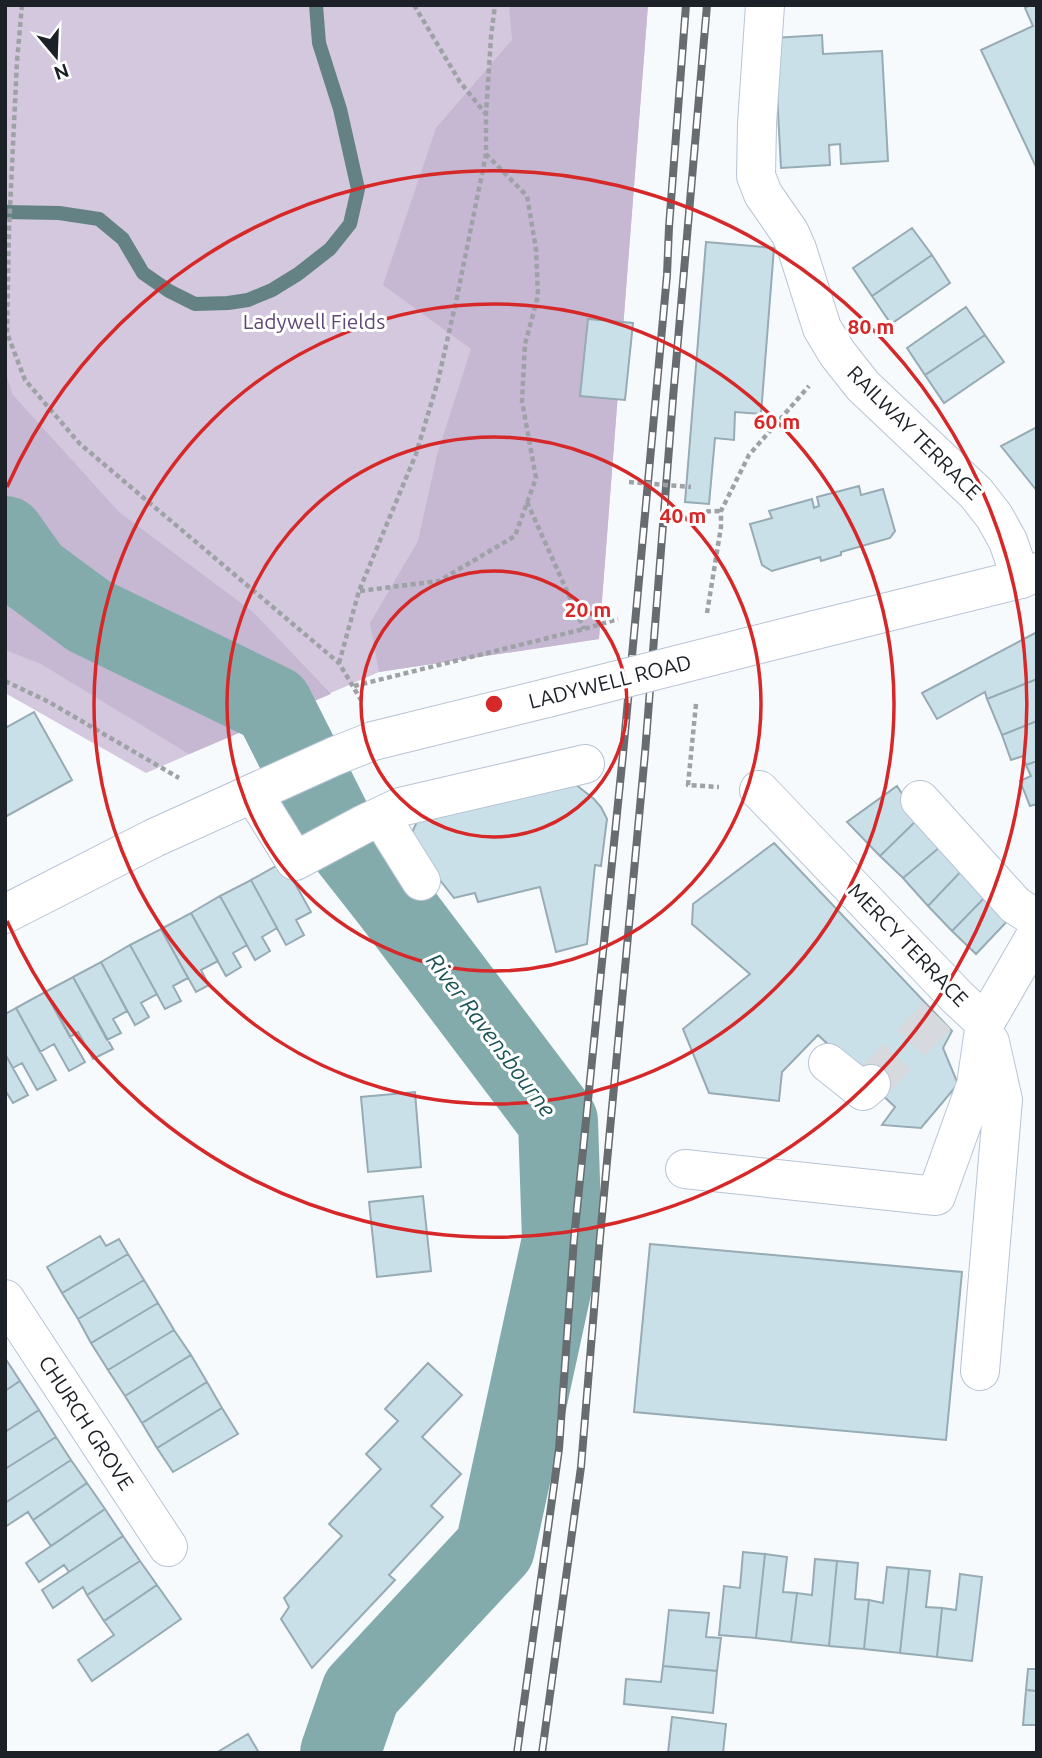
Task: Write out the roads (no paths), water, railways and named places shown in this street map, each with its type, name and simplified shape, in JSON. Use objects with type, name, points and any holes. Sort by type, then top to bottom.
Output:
[{"type":"street","name":"RAILWAY TERRACE","points":[[765,5],[756,176],[763,194],[790,233],[797,249],[822,328],[837,353],[863,386],[976,493],[995,516],[1029,576]]},
{"type":"street","name":"LADYWELL ROAD","points":[[5,914],[154,838],[373,741],[1029,576]]},
{"type":"street","points":[[238,800],[295,861],[400,807],[585,764]]},
{"type":"street","name":"MERCY TERRACE","points":[[759,790],[947,1006],[985,1023],[1037,933]]},
{"type":"street","points":[[920,800],[1015,905],[1037,919]]},
{"type":"street","points":[[373,820],[421,881]]},
{"type":"street","points":[[685,1169],[936,1196],[976,1085],[985,1023]]},
{"type":"street","points":[[980,1371],[1003,1100],[985,1023]]},
{"type":"street","points":[[828,1063],[863,1091],[871,1084]]},
{"type":"street","name":"CHURCH GROVE","points":[[6,1301],[168,1547]]},
{"type":"waterway","points":[[5,212],[59,213],[99,219],[123,239],[143,273],[169,291],[195,304],[248,300],[272,290],[298,274],[330,249],[350,224],[358,189],[340,109],[319,43],[316,5]]},
{"type":"waterway","name":"River Ravensbourne","points":[[5,536],[32,574],[89,616],[273,705],[336,830],[558,1121],[562,1240],[495,1548],[361,1692],[340,1753]]},
{"type":"tunnel","points":[[871,1084],[938,1015]]},
{"type":"railway","points":[[517,1753],[559,1449],[574,1239],[623,754],[667,275],[686,5]]},
{"type":"railway","points":[[542,1753],[581,1467],[645,753],[707,5]]},
{"type":"park label","name":"Ladywell Fields","points":[[314,322]]}]
